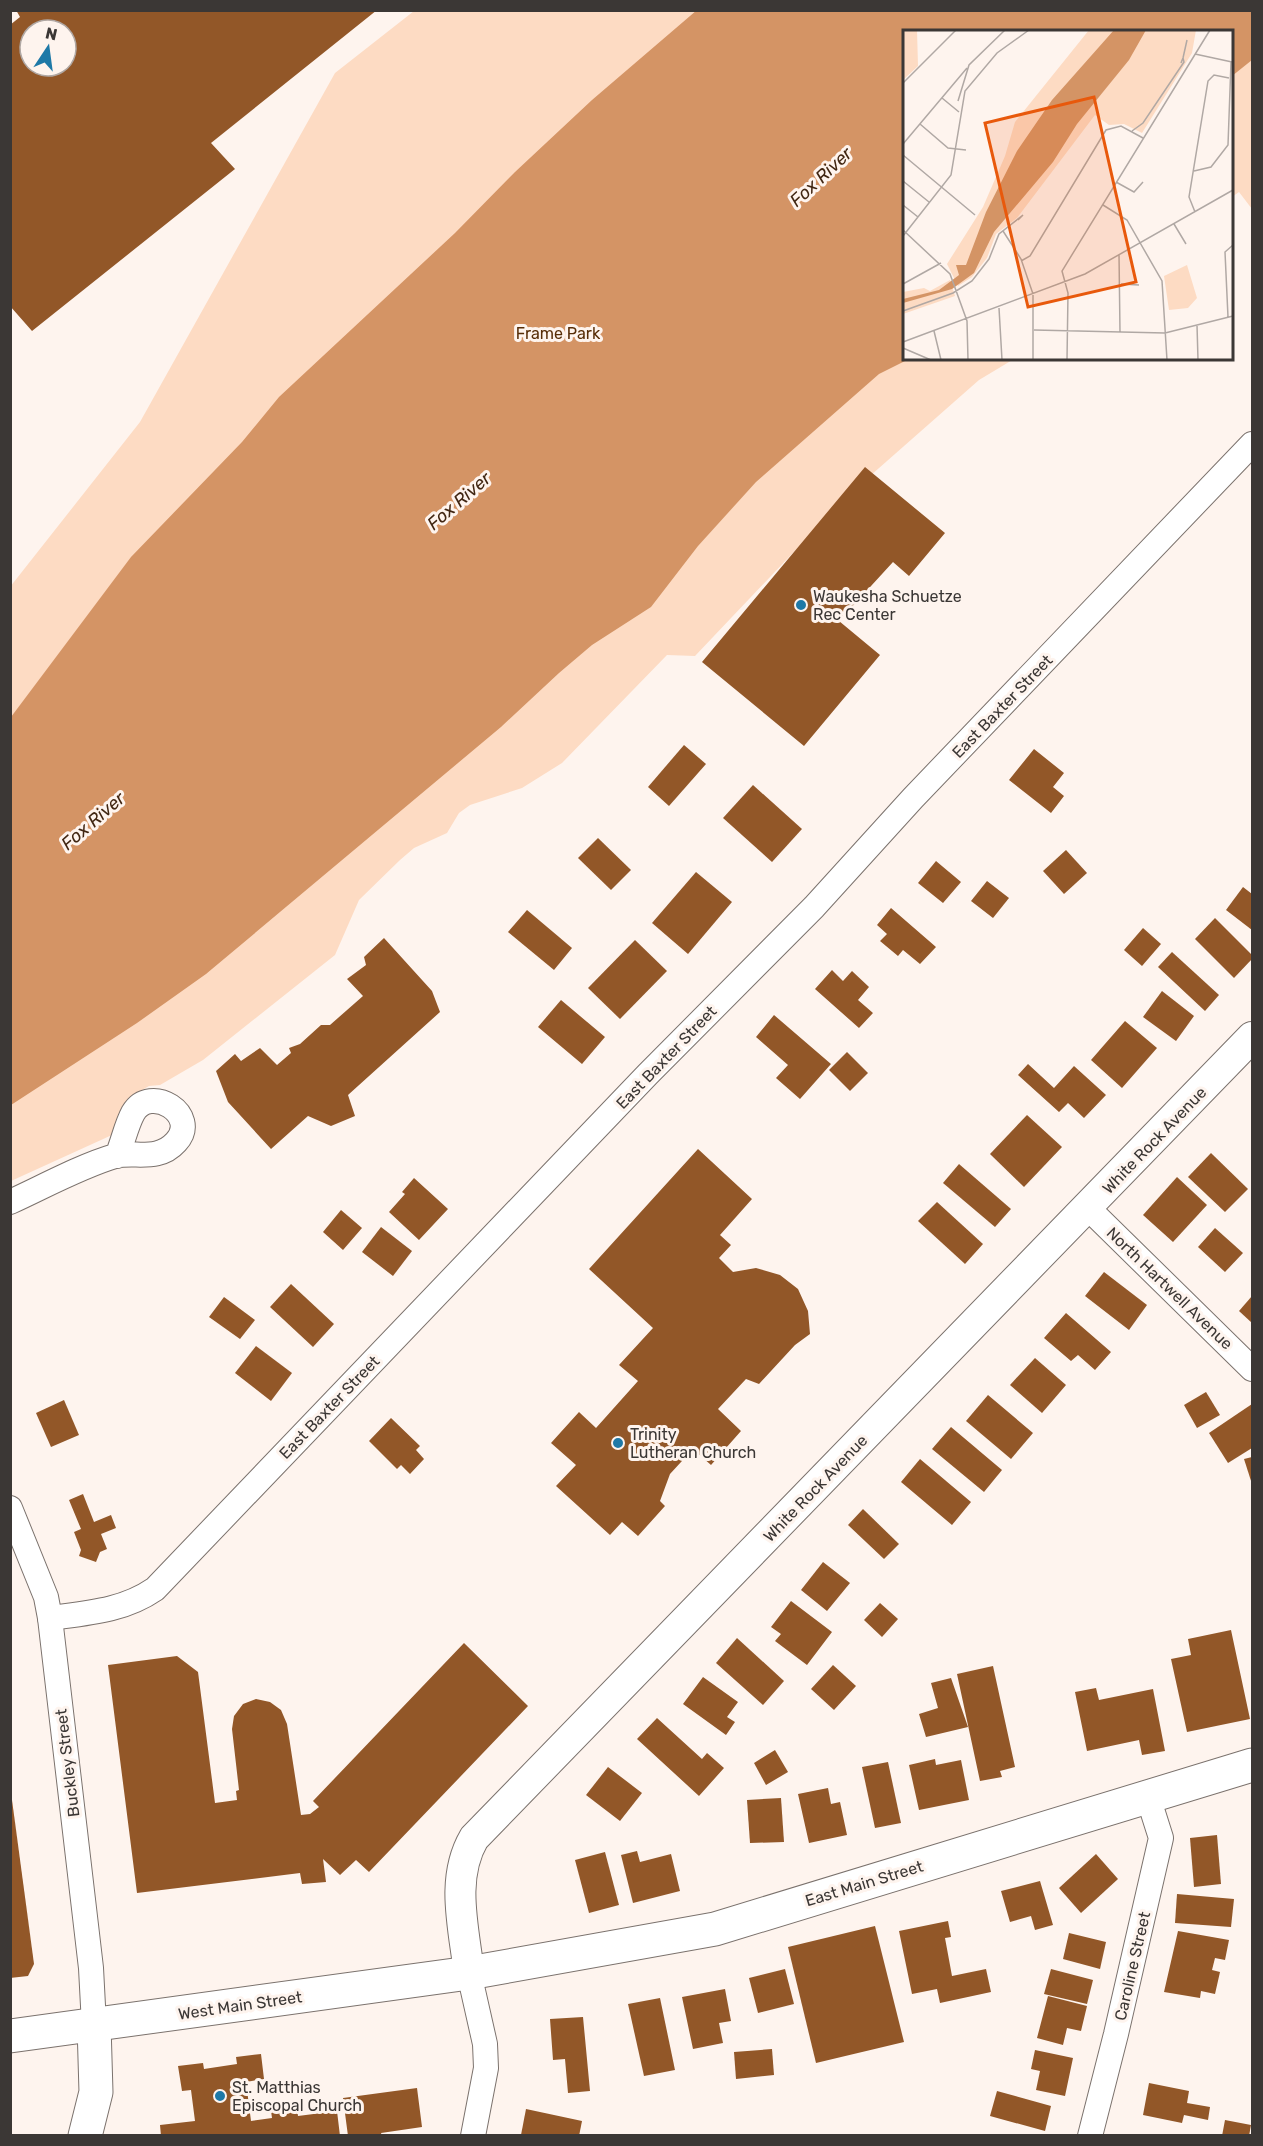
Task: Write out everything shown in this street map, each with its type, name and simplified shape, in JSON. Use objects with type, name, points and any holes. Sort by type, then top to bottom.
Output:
[{"type":"main road","name":"East Main Street","points":[[469,1973],[715,1929],[1252,1765]]},
{"type":"main road","name":"West Main Street","points":[[10,2036],[469,1973]]},
{"type":"main road","points":[[85,2136],[96,2092],[94,2025]]},
{"type":"street","name":"East Baxter Street","points":[[50,1618],[117,1609],[137,1602],[155,1589],[648,1074],[814,907],[913,798],[1252,444]]},
{"type":"street","name":"White Rock Avenue","points":[[469,1973],[459,1875],[464,1855],[474,1838],[1252,1038]]},
{"type":"street","points":[[10,1202],[117,1156]]},
{"type":"street","name":"North Hartwell Avenue","points":[[1088,1208],[1252,1369]]},
{"type":"street","name":"Buckley Street","points":[[10,1508],[46,1597],[50,1618],[91,1968],[94,2025]]},
{"type":"street","name":"Caroline Street","points":[[1095,2134],[1161,1838],[1148,1797]]},
{"type":"street","points":[[469,1973],[483,2034],[485,2060],[473,2136]]},
{"type":"green space","name":"Frame Park","points":[[414,11],[1252,11],[1252,209],[1239,192],[1233,196],[1233,30],[903,30],[903,360],[1012,360],[979,380],[845,498],[695,656],[667,655],[562,763],[522,788],[470,805],[459,813],[447,833],[414,848],[400,860],[359,900],[335,955],[203,1060],[160,1085],[149,1086],[132,1096],[120,1112],[112,1135],[11,1181],[10,587],[140,422],[335,73]]},
{"type":"water","name":"Frame Park","points":[[697,10],[1252,11],[1252,60],[1233,75],[1233,30],[903,30],[903,360],[905,361],[879,374],[756,482],[698,546],[651,607],[592,645],[501,727],[206,974],[137,1023],[11,1105],[11,717],[131,557],[242,442],[279,397],[455,233],[515,172],[592,100]]},
{"type":"building","points":[[16,10],[377,10],[211,143],[235,169],[32,331],[10,306],[10,25],[18,19],[18,78],[78,78],[78,18],[19,18]]},
{"type":"building","name":"Waukesha Schuetze Rec Center","points":[[865,467],[945,533],[909,576],[893,562],[839,621],[880,655],[804,746],[702,662]]},
{"type":"building","points":[[684,745],[706,764],[669,806],[648,787]]},
{"type":"building","points":[[1034,749],[1064,773],[1053,787],[1064,796],[1051,813],[1009,780]]},
{"type":"building","points":[[753,785],[802,829],[772,862],[723,818]]},
{"type":"building","points":[[598,838],[631,870],[611,890],[578,858]]},
{"type":"building","points":[[1066,850],[1087,873],[1064,894],[1043,871]]},
{"type":"building","points":[[936,861],[961,882],[943,903],[918,883]]},
{"type":"building","points":[[696,872],[732,902],[688,954],[652,923]]},
{"type":"building","points":[[987,881],[1009,898],[993,918],[971,901]]},
{"type":"building","points":[[1243,887],[1252,894],[1252,930],[1226,910]]},
{"type":"building","points":[[891,908],[936,947],[920,964],[903,950],[898,956],[880,941],[887,934],[877,925]]},
{"type":"building","points":[[527,910],[572,948],[554,970],[508,932]]},
{"type":"building","points":[[1215,918],[1252,955],[1252,959],[1234,978],[1195,939]]},
{"type":"building","points":[[1143,928],[1161,944],[1142,966],[1124,950]]},
{"type":"building","points":[[384,938],[432,991],[440,1012],[348,1095],[355,1116],[331,1126],[308,1116],[271,1149],[228,1102],[216,1071],[235,1054],[241,1061],[260,1048],[277,1065],[291,1053],[289,1048],[300,1044],[321,1025],[330,1025],[363,996],[347,979],[366,965],[364,957]]},
{"type":"building","points":[[635,940],[667,971],[620,1019],[588,988]]},
{"type":"building","points":[[1172,952],[1219,995],[1205,1011],[1158,967]]},
{"type":"building","points":[[832,970],[843,981],[852,971],[869,987],[858,1000],[873,1013],[859,1028],[815,989]]},
{"type":"building","points":[[1162,991],[1194,1016],[1176,1041],[1143,1017]]},
{"type":"building","points":[[561,1000],[605,1037],[582,1064],[538,1027]]},
{"type":"building","points":[[774,1015],[831,1064],[800,1099],[776,1078],[788,1065],[756,1037]]},
{"type":"building","points":[[1125,1021],[1157,1048],[1122,1088],[1091,1060]]},
{"type":"building","points":[[847,1052],[868,1073],[850,1091],[829,1070]]},
{"type":"building","points":[[1028,1064],[1054,1088],[1074,1066],[1106,1095],[1084,1118],[1068,1103],[1059,1112],[1018,1075]]},
{"type":"building","points":[[1027,1115],[1062,1147],[1024,1187],[990,1154]]},
{"type":"building","points":[[698,1149],[752,1199],[720,1235],[731,1245],[719,1258],[733,1272],[756,1268],[780,1275],[798,1289],[808,1311],[810,1334],[795,1345],[759,1384],[746,1379],[718,1409],[741,1431],[711,1465],[693,1449],[670,1474],[660,1501],[665,1506],[638,1536],[622,1522],[610,1535],[556,1486],[576,1465],[551,1443],[579,1412],[596,1428],[638,1381],[619,1365],[653,1328],[589,1269]]},
{"type":"building","points":[[1211,1153],[1248,1189],[1225,1212],[1188,1177]]},
{"type":"building","points":[[959,1164],[1011,1209],[995,1227],[943,1183]]},
{"type":"building","points":[[1177,1177],[1207,1205],[1173,1242],[1143,1215]]},
{"type":"building","points":[[414,1178],[448,1209],[419,1240],[389,1212],[405,1194],[402,1192]]},
{"type":"building","points":[[937,1202],[983,1244],[965,1264],[918,1221]]},
{"type":"building","points":[[341,1210],[362,1228],[343,1250],[323,1232]]},
{"type":"building","points":[[381,1227],[412,1251],[393,1276],[362,1252]]},
{"type":"building","points":[[1215,1228],[1243,1253],[1225,1272],[1198,1247]]},
{"type":"building","points":[[1104,1272],[1147,1305],[1129,1330],[1085,1296]]},
{"type":"building","points":[[291,1284],[334,1324],[313,1347],[270,1307]]},
{"type":"building","points":[[1252,1296],[1252,1323],[1239,1311]]},
{"type":"building","points":[[224,1297],[255,1320],[240,1339],[209,1317]]},
{"type":"building","points":[[1066,1313],[1111,1352],[1095,1370],[1078,1355],[1071,1361],[1044,1338]]},
{"type":"building","points":[[256,1346],[292,1373],[271,1401],[235,1373]]},
{"type":"building","points":[[1035,1358],[1066,1385],[1042,1413],[1010,1385]]},
{"type":"building","points":[[1206,1392],[1220,1415],[1197,1428],[1184,1405]]},
{"type":"building","points":[[988,1395],[1033,1433],[1011,1459],[966,1421]]},
{"type":"building","points":[[64,1400],[79,1435],[51,1447],[36,1413]]},
{"type":"building","points":[[1252,1404],[1252,1448],[1228,1463],[1209,1433]]},
{"type":"building","points":[[391,1418],[420,1446],[416,1450],[424,1459],[410,1474],[401,1465],[397,1469],[369,1441]]},
{"type":"building","points":[[951,1427],[1002,1470],[984,1492],[932,1449]]},
{"type":"building","points":[[1252,1457],[1252,1484],[1244,1459]]},
{"type":"building","points":[[920,1459],[971,1502],[952,1525],[901,1482]]},
{"type":"building","points":[[83,1494],[94,1522],[111,1515],[116,1528],[101,1534],[107,1549],[100,1552],[96,1562],[79,1556],[81,1550],[74,1532],[81,1529],[69,1500]]},
{"type":"building","points":[[863,1509],[899,1544],[884,1559],[848,1525]]},
{"type":"building","points":[[823,1562],[850,1583],[827,1611],[801,1590]]},
{"type":"building","points":[[791,1601],[832,1632],[807,1665],[775,1641],[781,1634],[771,1627]]},
{"type":"building","points":[[880,1603],[898,1619],[882,1637],[864,1620]]},
{"type":"building","points":[[1231,1630],[1250,1719],[1187,1732],[1171,1659],[1191,1655],[1188,1639]]},
{"type":"building","points":[[737,1638],[784,1681],[763,1705],[716,1663]]},
{"type":"building","points":[[464,1643],[528,1706],[369,1872],[356,1860],[340,1875],[323,1859],[326,1882],[302,1884],[300,1873],[137,1893],[108,1665],[177,1656],[198,1672],[215,1803],[237,1800],[236,1791],[239,1790],[232,1729],[234,1716],[243,1704],[256,1699],[270,1702],[281,1710],[287,1724],[301,1815],[310,1814],[319,1807],[313,1801]]},
{"type":"building","points":[[833,1665],[856,1686],[834,1710],[811,1689]]},
{"type":"building","points":[[993,1666],[1015,1767],[1000,1771],[1002,1777],[980,1781],[957,1674]]},
{"type":"building","points":[[703,1677],[738,1702],[727,1717],[735,1722],[726,1735],[683,1704]]},
{"type":"building","points":[[951,1678],[968,1727],[926,1737],[919,1714],[938,1708],[931,1683]]},
{"type":"building","points":[[1096,1688],[1099,1700],[1153,1689],[1165,1751],[1142,1755],[1139,1740],[1087,1751],[1075,1692]]},
{"type":"building","points":[[657,1718],[702,1759],[707,1753],[724,1768],[699,1796],[637,1739]]},
{"type":"building","points":[[775,1750],[788,1772],[766,1785],[754,1763]]},
{"type":"building","points":[[935,1759],[936,1765],[961,1760],[969,1800],[919,1810],[909,1765]]},
{"type":"building","points":[[888,1762],[901,1823],[875,1828],[862,1767]]},
{"type":"building","points":[[608,1767],[642,1793],[620,1821],[586,1795]]},
{"type":"building","points":[[10,1785],[34,1964],[28,1976],[10,1978]]},
{"type":"building","points":[[828,1788],[831,1804],[840,1802],[847,1835],[809,1843],[798,1794]]},
{"type":"building","points":[[781,1798],[784,1842],[750,1843],[747,1800]]},
{"type":"building","points":[[1217,1835],[1221,1884],[1194,1887],[1190,1838]]},
{"type":"building","points":[[637,1851],[640,1862],[671,1854],[680,1891],[633,1903],[621,1855]]},
{"type":"building","points":[[605,1852],[619,1905],[589,1913],[575,1860]]},
{"type":"building","points":[[1096,1854],[1118,1879],[1081,1913],[1059,1888]]},
{"type":"building","points":[[1040,1881],[1053,1925],[1035,1930],[1031,1916],[1010,1922],[1001,1891]]},
{"type":"building","points":[[1177,1894],[1234,1899],[1231,1927],[1175,1923]]},
{"type":"building","points":[[948,1921],[951,1937],[945,1938],[952,1976],[986,1969],[991,1992],[940,2003],[937,1989],[912,1994],[899,1931]]},
{"type":"building","points":[[875,1926],[904,2042],[816,2063],[788,1947]]},
{"type":"building","points":[[1178,1931],[1229,1940],[1225,1960],[1215,1958],[1212,1970],[1220,1972],[1215,1994],[1201,1991],[1200,1998],[1164,1992]]},
{"type":"building","points":[[1069,1933],[1106,1942],[1100,1969],[1063,1959]]},
{"type":"building","points":[[785,1969],[794,2004],[758,2013],[749,1978]]},
{"type":"building","points":[[1051,1969],[1093,1980],[1087,2004],[1044,1994]]},
{"type":"building","points":[[725,1989],[731,2021],[719,2023],[723,2043],[693,2049],[682,1997]]},
{"type":"building","points":[[1048,1996],[1087,2006],[1081,2031],[1067,2028],[1063,2045],[1037,2038]]},
{"type":"building","points":[[660,1998],[675,2070],[644,2076],[628,2004]]},
{"type":"building","points":[[583,2017],[590,2091],[568,2093],[565,2059],[553,2060],[550,2019]]},
{"type":"building","points":[[772,2049],[774,2075],[736,2079],[734,2052]]},
{"type":"building","points":[[1035,2050],[1073,2058],[1065,2096],[1036,2090],[1040,2071],[1031,2069]]},
{"type":"building","name":"St. Matthias Episcopal Church","points":[[261,2054],[264,2079],[246,2082],[251,2121],[272,2118],[270,2104],[296,2101],[298,2116],[337,2111],[340,2136],[161,2136],[160,2125],[195,2121],[191,2090],[182,2091],[178,2066],[203,2063],[204,2069],[237,2064],[236,2057]]},
{"type":"building","points":[[1149,2083],[1189,2091],[1187,2103],[1210,2107],[1208,2120],[1184,2115],[1182,2123],[1143,2115]]},
{"type":"building","name":"St. Matthias Episcopal Church","points":[[417,2088],[422,2127],[381,2133],[382,2136],[348,2136],[343,2098]]},
{"type":"building","points":[[997,2091],[1051,2106],[1045,2131],[990,2116]]},
{"type":"building","points":[[526,2109],[582,2121],[579,2136],[521,2135]]},
{"type":"building","points":[[1225,2120],[1251,2125],[1249,2136],[1222,2136]]},
{"type":"place","name":"Waukesha Schuetze Rec Center","points":[[801,605]]},
{"type":"place","name":"Trinity Lutheran Church","points":[[618,1443]]},
{"type":"place","name":"St. Matthias Episcopal Church","points":[[220,2096]]},
{"type":"water label","name":"Fox River","points":[[821,177]]},
{"type":"water label","name":"Fox River","points":[[459,501]]},
{"type":"water label","name":"Fox River","points":[[93,821]]}]
